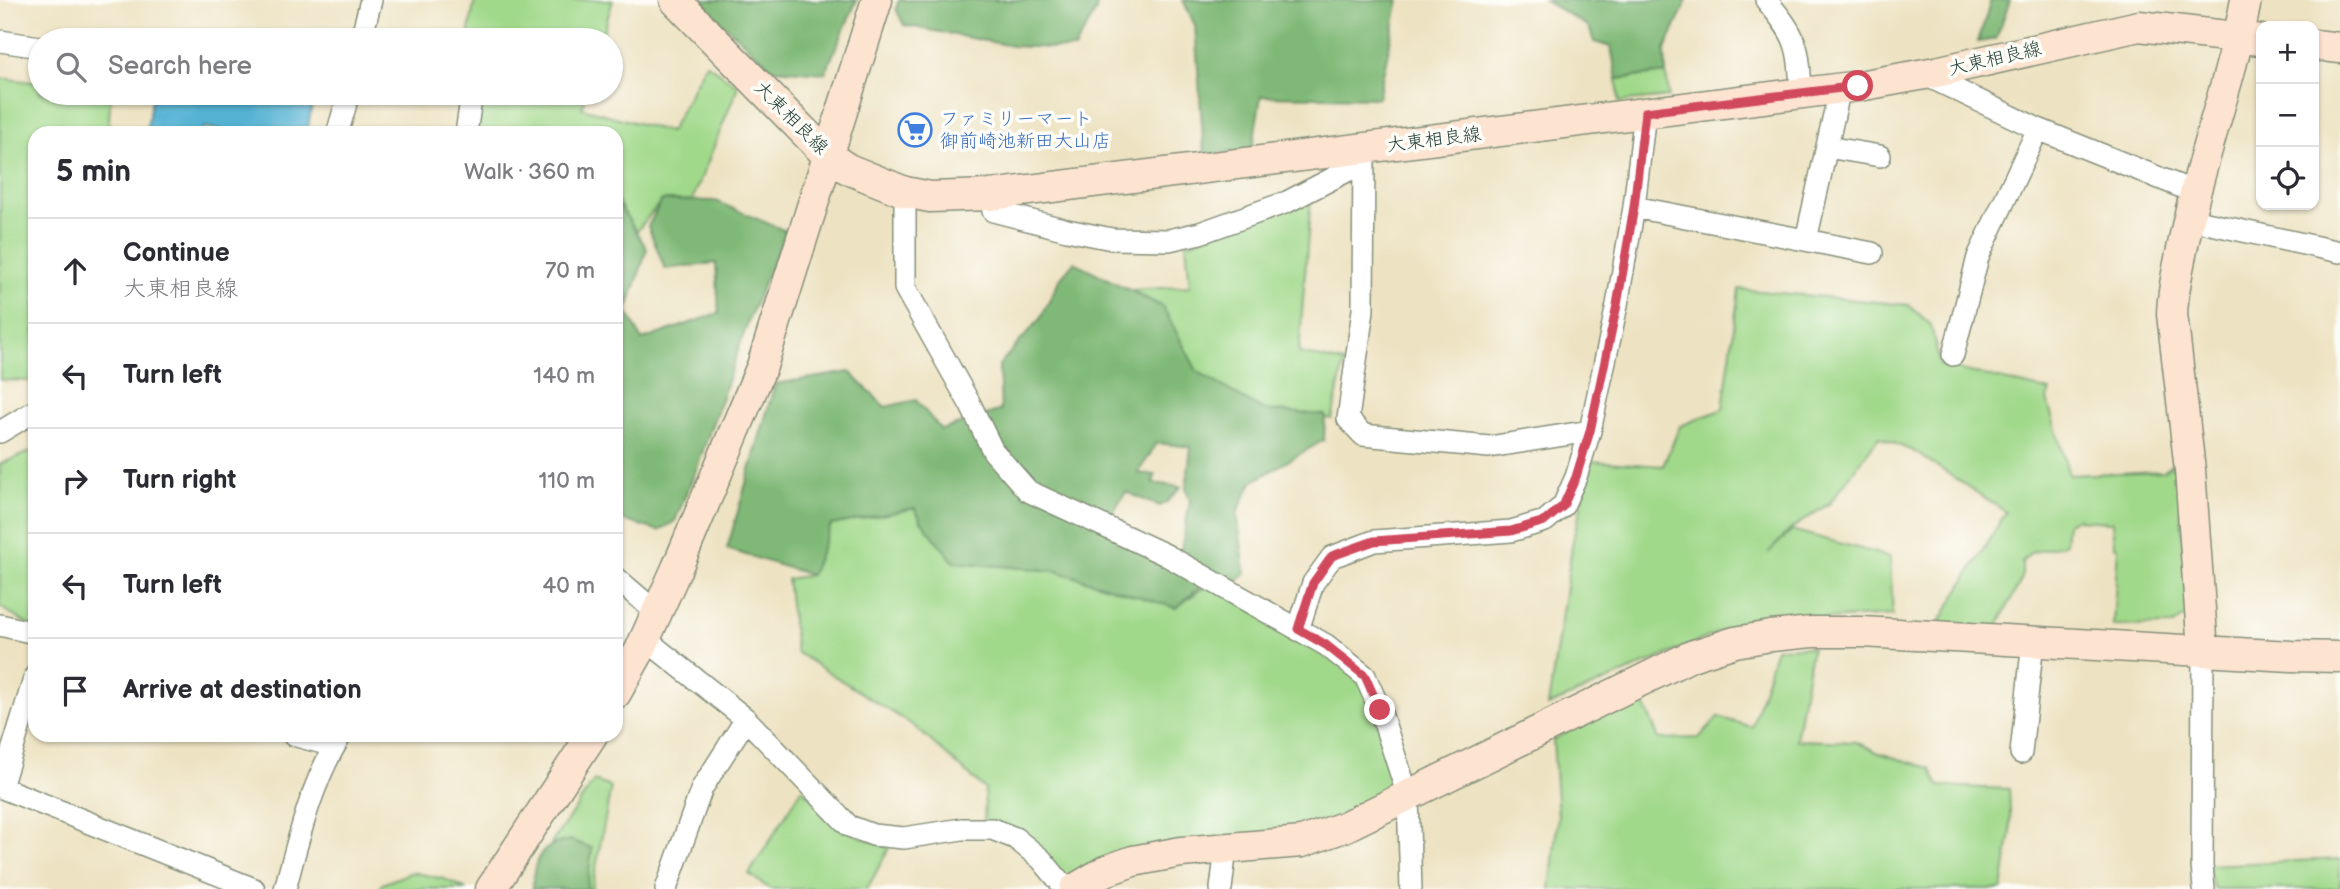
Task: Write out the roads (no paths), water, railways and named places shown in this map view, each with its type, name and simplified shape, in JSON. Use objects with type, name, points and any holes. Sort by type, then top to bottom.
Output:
[{"type":"street","points":[[365,28],[371,0]]},
{"type":"street","name":"大東相良線","points":[[674,0],[827,155],[870,180],[930,197],[990,195],[1840,88],[1923,74],[2139,26],[2250,38]]},
{"type":"street","points":[[623,680],[651,626],[718,475],[762,366],[877,0]]},
{"type":"street","points":[[1766,0],[1793,34],[1799,54],[1801,93]]},
{"type":"street","points":[[2204,889],[2203,651],[2190,470],[2172,314],[2173,294],[2191,205],[2250,38],[2246,0]]},
{"type":"street","points":[[0,41],[28,45]]},
{"type":"street","points":[[2319,46],[2340,48]]},
{"type":"street","points":[[1923,74],[2191,205],[2340,252]]},
{"type":"street","points":[[1807,240],[1840,88]]},
{"type":"street","points":[[339,126],[346,105]]},
{"type":"street","points":[[467,126],[470,105]]},
{"type":"street","points":[[1298,629],[1313,583],[1332,556],[1374,541],[1511,531],[1545,521],[1563,506],[1576,477],[1590,431],[1617,305],[1634,207],[1645,112]]},
{"type":"street","points":[[1954,355],[1978,257],[2038,129]]},
{"type":"street","points":[[1827,147],[1881,156]]},
{"type":"street","points":[[990,195],[993,211],[1067,230],[1112,239],[1169,240],[1200,233],[1287,202],[1347,171],[1355,149]]},
{"type":"street","points":[[1355,149],[1363,310],[1348,419],[1363,435],[1489,447],[1590,431]]},
{"type":"street","points":[[905,192],[905,288],[993,451],[1028,491],[1166,555],[1326,645],[1365,676],[1380,710],[1408,796],[1411,889]]},
{"type":"street","points":[[1634,207],[1872,253]]},
{"type":"street","points":[[0,432],[28,415]]},
{"type":"street","points":[[623,588],[651,626],[849,826],[873,835],[904,838],[962,829],[992,829],[1015,838],[1041,859],[1066,889]]},
{"type":"street","points":[[0,625],[28,631]]},
{"type":"street","points":[[1076,889],[1105,870],[1133,861],[1181,852],[1302,842],[1344,827],[1691,656],[1735,642],[1812,632],[1861,632],[2340,657]]},
{"type":"street","points":[[2021,752],[2033,641]]},
{"type":"street","points":[[28,698],[0,787],[254,889]]},
{"type":"street","points":[[666,889],[702,788],[746,719]]},
{"type":"street","points":[[285,889],[320,775],[336,742]]},
{"type":"street","points":[[491,889],[587,742]]},
{"type":"street","points":[[1221,889],[1226,848]]},
{"type":"water","points":[[151,105],[312,105],[308,126],[147,126]]},
{"type":"place","name":"ファミリーマート 御前崎池新田大山店","points":[[915,130]]}]
